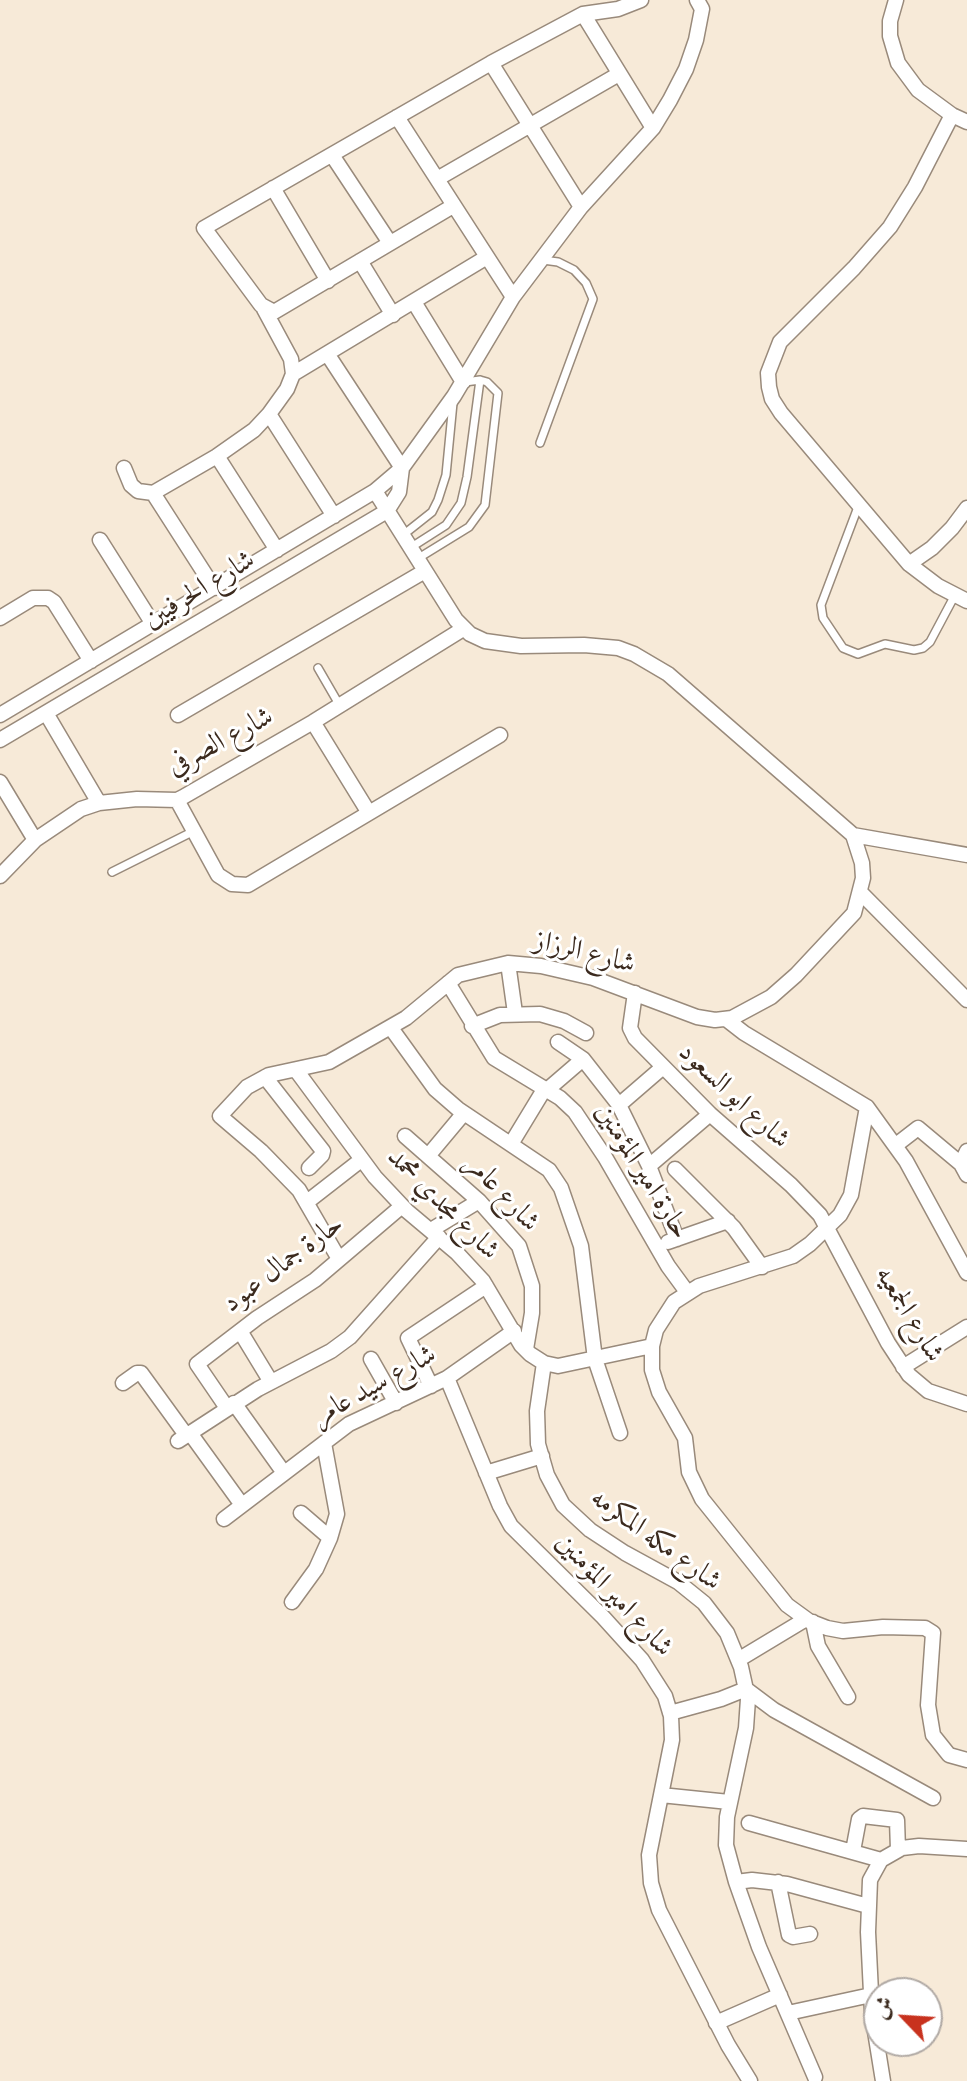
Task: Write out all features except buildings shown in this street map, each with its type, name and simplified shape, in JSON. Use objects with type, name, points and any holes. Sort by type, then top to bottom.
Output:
[{"type":"street","points":[[124,468],[131,485],[138,491],[153,493],[217,456],[254,430],[287,389],[293,374],[291,359],[264,309],[204,228],[491,63],[583,14],[618,9],[641,0]]},
{"type":"street","name":"شارع الحرفيين","points":[[0,715],[375,491],[402,468],[454,396],[513,297],[541,259],[581,207],[653,128],[691,55],[702,9],[697,0]]},
{"type":"street","points":[[896,0],[890,21],[890,36],[898,63],[918,90],[967,122]]},
{"type":"street","points":[[583,14],[653,128]]},
{"type":"street","points":[[491,63],[581,207]]},
{"type":"street","points":[[437,179],[619,74]]},
{"type":"street","points":[[952,115],[915,187],[890,227],[854,268],[791,328],[780,342],[768,373],[772,399],[781,413],[859,506],[909,564],[961,598]]},
{"type":"street","points":[[397,117],[513,297]]},
{"type":"street","points":[[332,155],[390,243]]},
{"type":"street","points":[[273,188],[328,281]]},
{"type":"street","points":[[264,309],[278,311],[453,206]]},
{"type":"street","points":[[293,374],[487,257]]},
{"type":"street","points":[[360,261],[393,315]]},
{"type":"street","points":[[414,302],[463,382]]},
{"type":"street","points":[[328,355],[402,468]]},
{"type":"street","points":[[269,414],[334,516]]},
{"type":"street","points":[[217,456],[277,550]]},
{"type":"street","name":"شارع الحرفيين","points":[[0,740],[387,511],[399,492],[402,468]]},
{"type":"street","points":[[375,491],[463,629],[485,641],[521,646],[618,648],[653,664],[692,694],[853,835],[862,863],[861,893],[854,913],[771,997],[726,1019]]},
{"type":"street","points":[[153,493],[214,588]]},
{"type":"street","points":[[909,564],[932,548],[967,508]]},
{"type":"street","points":[[100,540],[153,624]]},
{"type":"street","points":[[178,715],[414,553]]},
{"type":"street","points":[[0,618],[33,598],[48,598],[54,602],[91,661]]},
{"type":"street","name":"شارع الصرفي","points":[[0,876],[35,840],[62,820],[99,803],[137,799],[177,800],[340,706],[463,629]]},
{"type":"street","points":[[46,713],[99,803]]},
{"type":"street","points":[[313,722],[369,813]]},
{"type":"street","points":[[177,800],[218,875],[232,884],[248,885],[500,735]]},
{"type":"street","points":[[0,782],[35,840]]},
{"type":"street","points":[[853,835],[967,855]]},
{"type":"street","points":[[861,893],[967,1000]]},
{"type":"street","points":[[508,963],[515,1013]]},
{"type":"street","name":"شارع الرزاز","points":[[307,1202],[261,1151],[220,1116],[247,1087],[265,1077],[329,1062],[391,1028],[458,975],[508,963],[541,966],[593,978],[697,1017],[726,1019]]},
{"type":"street","name":"حارة امير المؤمنين","points":[[448,983],[494,1058],[546,1089],[567,1104],[581,1120],[687,1292]]},
{"type":"street","name":"شارع ابو السعود","points":[[635,993],[630,1028],[632,1035],[710,1114],[800,1193],[828,1227]]},
{"type":"street","points":[[472,1026],[486,1019],[515,1013],[540,1014],[564,1021],[586,1033]]},
{"type":"street","points":[[726,1019],[867,1107],[896,1145],[967,1273]]},
{"type":"street","points":[[391,1028],[435,1089],[464,1113],[549,1170],[561,1188],[581,1246],[595,1359],[620,1433]]},
{"type":"street","points":[[558,1042],[583,1059],[619,1105],[649,1166],[677,1239]]},
{"type":"street","points":[[511,1144],[546,1089],[583,1059]]},
{"type":"street","points":[[619,1105],[663,1067]]},
{"type":"street","name":"شارع مجدي محمد","points":[[296,1070],[361,1160],[402,1206],[435,1233],[486,1286],[526,1349],[544,1363]]},
{"type":"street","points":[[265,1077],[323,1151],[309,1168]]},
{"type":"street","points":[[867,1107],[851,1195],[840,1215],[793,1256],[687,1292],[664,1315],[652,1346],[655,1381],[685,1438],[689,1472],[702,1499],[775,1593],[809,1621],[843,1631],[883,1627],[930,1630],[933,1639],[928,1705],[933,1735],[949,1755],[967,1760]]},
{"type":"street","points":[[428,1156],[464,1113]]},
{"type":"street","points":[[649,1166],[710,1114]]},
{"type":"street","points":[[896,1145],[918,1128],[965,1164]]},
{"type":"street","name":"شارع عامر","points":[[405,1136],[479,1201],[519,1246],[532,1286],[532,1313],[526,1349]]},
{"type":"street","points":[[339,1259],[307,1202],[361,1160]]},
{"type":"street","points":[[675,1169],[728,1221],[762,1267]]},
{"type":"street","points":[[185,1436],[230,1406],[331,1351],[350,1337],[435,1233],[479,1201]]},
{"type":"street","name":"حارة جمال عبود","points":[[230,1406],[197,1365],[240,1331],[315,1280],[402,1206]]},
{"type":"street","points":[[656,1246],[728,1221]]},
{"type":"street","name":"شارع الجمعيه","points":[[828,1227],[903,1367],[928,1391],[967,1404]]},
{"type":"street","points":[[431,1386],[408,1338],[486,1286]]},
{"type":"street","points":[[903,1367],[967,1327]]},
{"type":"street","points":[[240,1331],[271,1382]]},
{"type":"street","name":"شارع سيد عامر","points":[[224,1519],[349,1424],[447,1378],[514,1331]]},
{"type":"street","points":[[544,1363],[558,1366],[652,1346]]},
{"type":"street","points":[[371,1359],[396,1403]]},
{"type":"street","name":"شارع مكه المكرمه","points":[[544,1363],[537,1411],[538,1444],[547,1475],[563,1505],[590,1530],[678,1582],[704,1603],[727,1633],[738,1660],[748,1699],[746,1728],[729,1802],[726,1845],[736,1882],[815,2077]]},
{"type":"street","points":[[123,1383],[141,1373],[185,1436],[242,1505]]},
{"type":"street","name":"شارع امير المؤمنين","points":[[447,1378],[511,1526],[603,1617],[657,1681],[670,1713],[672,1740],[649,1855],[651,1883],[659,1910],[716,2023],[750,2081]]},
{"type":"street","points":[[230,1406],[284,1473]]},
{"type":"street","points":[[292,1602],[316,1569],[337,1514],[324,1443]]},
{"type":"street","points":[[486,1473],[542,1456]]},
{"type":"street","points":[[301,1513],[330,1538]]},
{"type":"street","points":[[738,1660],[809,1621]]},
{"type":"street","points":[[809,1621],[818,1646],[848,1697]]},
{"type":"street","points":[[670,1713],[746,1689],[774,1710],[933,1798]]},
{"type":"street","points":[[661,1795],[729,1802]]},
{"type":"street","points":[[853,1851],[859,1819],[863,1816],[897,1820],[898,1850]]},
{"type":"street","points":[[749,1823],[881,1860]]},
{"type":"street","points":[[870,1977],[870,1880],[881,1860],[898,1850],[919,1846],[967,1849]]},
{"type":"street","points":[[736,1882],[778,1882],[868,1906]]},
{"type":"street","points":[[778,1882],[789,1935],[810,1934]]},
{"type":"street","points":[[716,2023],[780,1995]]},
{"type":"street","points":[[788,2013],[863,1997]]},
{"type":"street","points":[[880,2057],[883,2081]]},
{"type":"lane","points":[[540,443],[593,299],[586,283],[574,270],[558,262],[541,259]]},
{"type":"lane","points":[[414,553],[469,527],[485,505],[498,393],[480,380],[463,382]]},
{"type":"lane","points":[[414,553],[446,525],[461,503],[480,380]]},
{"type":"lane","points":[[414,553],[443,488],[454,396]]},
{"type":"lane","points":[[859,506],[821,605],[823,618],[843,648],[858,654],[885,644],[914,650],[923,648],[961,598]]},
{"type":"lane","points":[[318,668],[340,706]]},
{"type":"lane","points":[[112,872],[194,831]]}]
